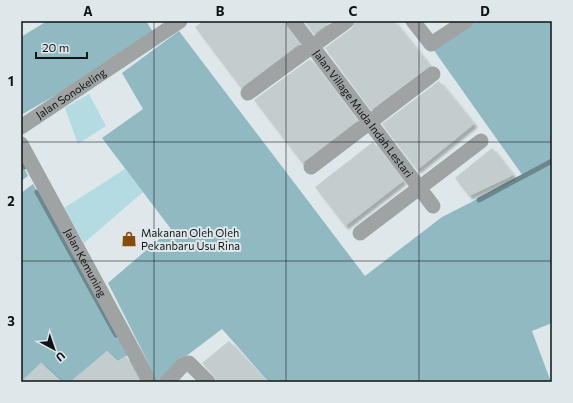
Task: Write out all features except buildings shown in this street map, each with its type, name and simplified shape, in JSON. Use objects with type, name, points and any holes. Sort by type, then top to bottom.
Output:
[{"type":"street","name":"Jalan Sonokeling","points":[[21,127],[180,21]]},
{"type":"street","name":"Jalan Village Muda Indah Lestari","points":[[293,21],[433,206]]},
{"type":"street","points":[[248,93],[347,21]]},
{"type":"street","points":[[413,21],[431,44],[466,21]]},
{"type":"street","points":[[311,167],[433,74]]},
{"type":"street","points":[[360,233],[480,141]]},
{"type":"street","name":"Jalan Kemuning","points":[[21,144],[150,382]]},
{"type":"street","points":[[167,382],[188,363],[191,364],[208,382]]},
{"type":"shaded area","points":[[47,21],[146,21],[156,37],[21,115],[21,37]]},
{"type":"shaded area","points":[[474,21],[552,21],[552,323],[532,331],[551,382],[269,382],[222,329],[181,360],[166,382],[158,382],[108,283],[171,229],[102,138],[143,109],[122,73],[179,31],[365,276],[442,217],[523,176],[433,49]]},
{"type":"shaded area","points":[[89,94],[106,126],[78,144],[65,108]]},
{"type":"shaded area","points":[[21,162],[28,176],[21,181]]},
{"type":"shaded area","points":[[125,169],[143,192],[84,243],[64,208]]},
{"type":"shaded area","points":[[33,184],[128,355],[118,361],[107,351],[71,382],[62,382],[41,363],[21,382],[21,193]]},
{"type":"waterway","points":[[479,200],[552,161]]},
{"type":"waterway","points":[[21,162],[24,167]]},
{"type":"waterway","points":[[37,192],[116,335]]},
{"type":"place","name":"Makanan Oleh Oleh Pekanbaru Usu Rina","points":[[129,239]]}]
